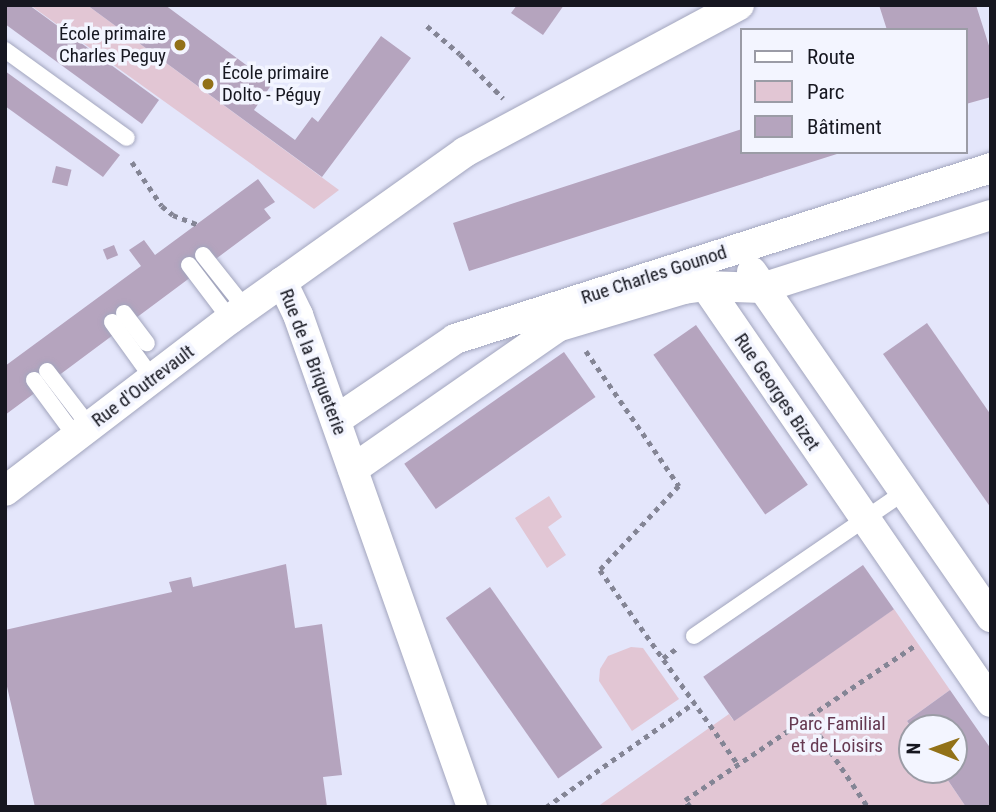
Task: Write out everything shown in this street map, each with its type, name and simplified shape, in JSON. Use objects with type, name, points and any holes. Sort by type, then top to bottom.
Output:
[{"type":"street","name":"Rue de la Briqueterie","points":[[473,800],[298,315],[282,282],[465,152],[739,5]]},
{"type":"street","name":"Rue Charles Gounod","points":[[353,469],[543,335],[568,324],[684,289],[698,275],[736,249],[991,167]]},
{"type":"street","name":"Rue Charles Gounod","points":[[336,420],[455,339],[698,275],[762,288],[991,215]]},
{"type":"street","points":[[736,249],[991,617]]},
{"type":"street","name":"Rue Georges Bizet","points":[[698,275],[991,702]]},
{"type":"street","name":"Rue d'Outrevault","points":[[7,486],[282,282]]},
{"type":"lane","points":[[5,50],[127,138]]},
{"type":"lane","points":[[203,255],[238,314]]},
{"type":"lane","points":[[189,265],[238,314]]},
{"type":"lane","points":[[147,344],[118,318],[152,379]]},
{"type":"lane","points":[[41,375],[83,432]]},
{"type":"lane","points":[[694,636],[904,492]]},
{"type":"path","points":[[427,26],[460,54],[503,99]]},
{"type":"path","points":[[127,138],[119,150],[131,161],[162,206],[173,215],[197,224]]},
{"type":"path","points":[[568,324],[679,486],[600,570],[738,764]]},
{"type":"path","points":[[690,807],[685,800],[940,628]]},
{"type":"path","points":[[546,807],[694,703]]},
{"type":"path","points":[[808,718],[869,807]]},
{"type":"green space","points":[[30,5],[87,5],[339,190],[314,209]]},
{"type":"green space","points":[[549,496],[562,517],[548,527],[566,555],[547,568],[515,518]]},
{"type":"green space","name":"Parc Familial et de Loisirs","points":[[894,609],[950,690],[917,714],[898,714],[898,784],[950,784],[966,807],[597,807],[729,714],[733,720]]},
{"type":"green space","points":[[631,647],[643,648],[679,699],[632,731],[599,681],[600,669],[608,656]]},
{"type":"building","points":[[5,5],[29,5],[159,100],[142,124],[5,24]]},
{"type":"building","points":[[87,5],[165,5],[272,84],[254,110],[295,140],[312,117],[318,122],[381,36],[411,58],[322,177]]},
{"type":"building","points":[[517,5],[564,5],[543,35],[511,13]]},
{"type":"building","points":[[879,5],[976,5],[991,52],[991,97],[968,103],[968,28],[886,28]]},
{"type":"building","points":[[5,71],[120,155],[103,177],[5,106]]},
{"type":"building","points":[[740,130],[740,154],[837,154],[469,271],[453,223]]},
{"type":"building","points":[[56,166],[72,170],[67,186],[52,182]]},
{"type":"building","points":[[258,179],[275,202],[264,209],[271,218],[213,261],[206,252],[185,268],[191,277],[58,376],[51,367],[30,383],[36,392],[5,415],[5,366],[141,266],[129,250],[144,240],[155,255]]},
{"type":"building","points":[[114,245],[118,255],[107,260],[103,249]]},
{"type":"building","points":[[927,323],[991,415],[991,508],[883,354]]},
{"type":"building","points":[[696,325],[808,485],[765,515],[653,355]]},
{"type":"building","points":[[564,352],[596,397],[436,509],[404,464]]},
{"type":"building","points":[[286,564],[295,628],[322,624],[342,775],[323,777],[327,807],[35,807],[5,678],[5,630],[172,592],[169,582],[191,577],[193,587]]},
{"type":"building","points":[[863,565],[894,609],[734,721],[703,677]]},
{"type":"building","points":[[490,587],[602,748],[558,779],[446,618]]},
{"type":"building","points":[[950,690],[967,714],[917,714]]},
{"type":"building","points":[[968,716],[991,749],[991,807],[966,807],[950,784],[968,784]]},
{"type":"place","name":"École primaire Charles Peguy","points":[[180,45]]},
{"type":"place","name":"École primaire Dolto - Péguy","points":[[208,84]]}]
